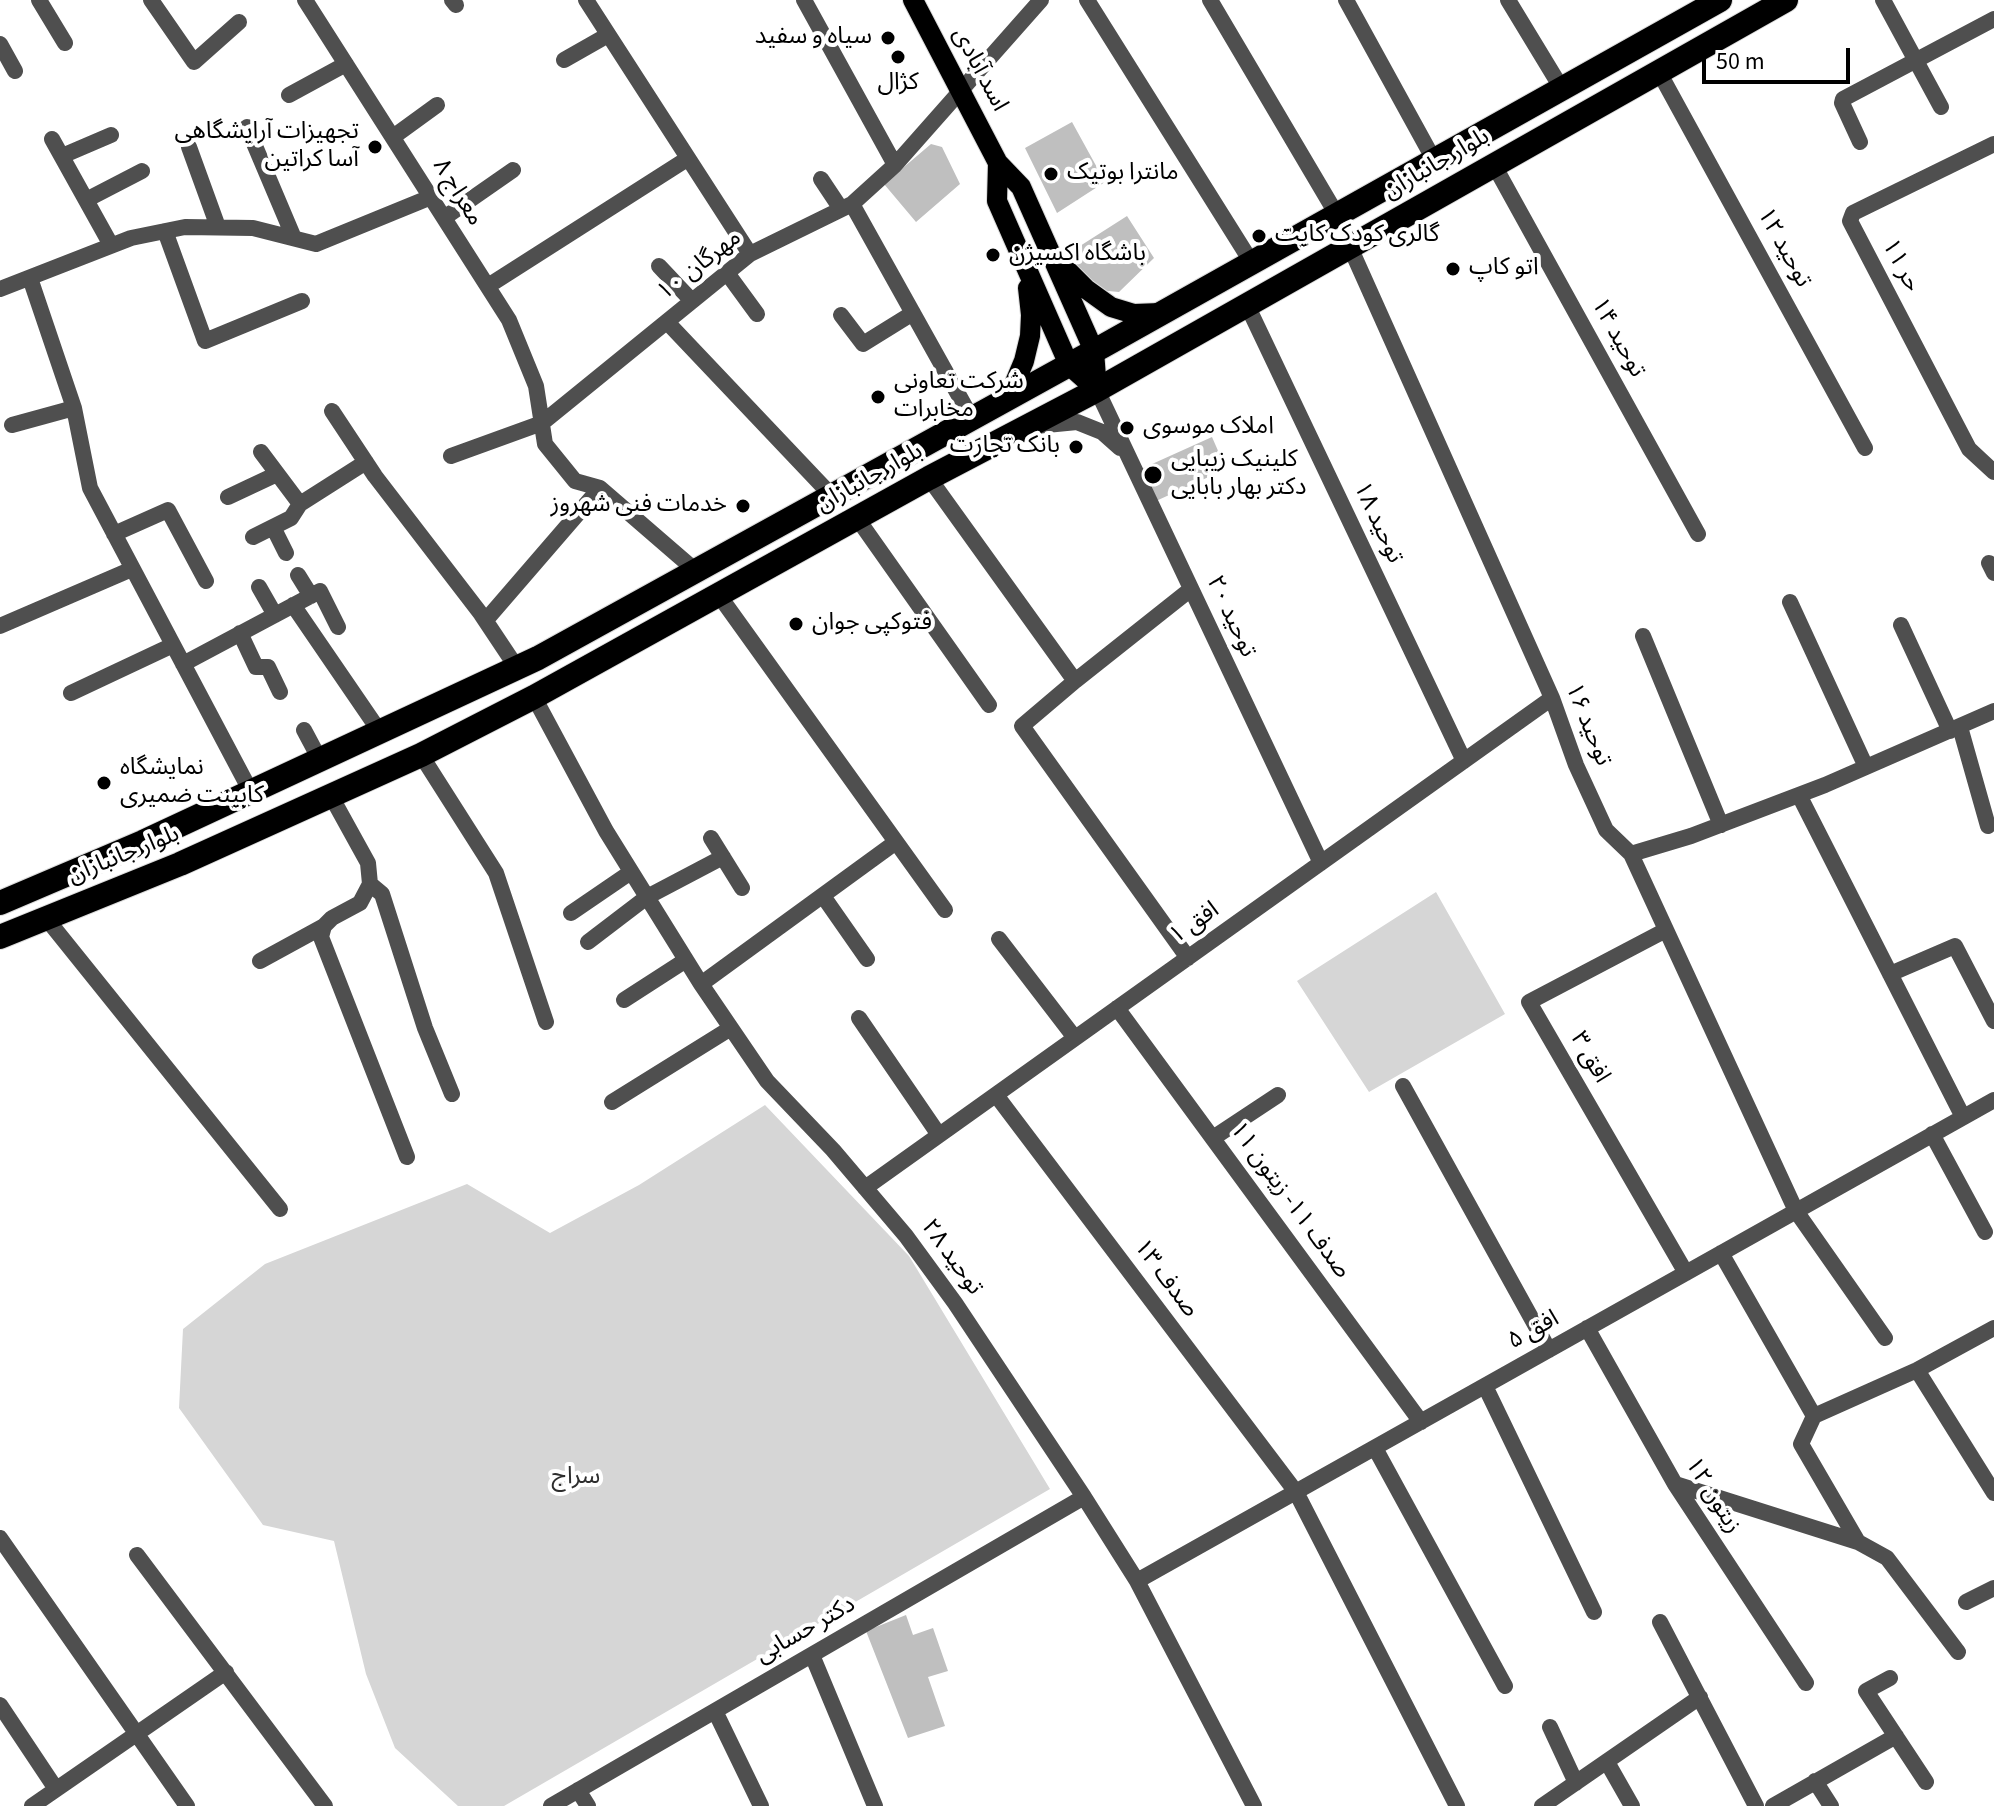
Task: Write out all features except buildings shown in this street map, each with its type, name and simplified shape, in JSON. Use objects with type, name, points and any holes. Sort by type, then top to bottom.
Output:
[{"type":"highway","name":"بلوار جانبازان","points":[[0,903],[143,842],[517,668],[972,419],[1720,0]]},
{"type":"highway","name":"بلوار جانبازان","points":[[0,937],[180,864],[421,755],[534,697],[929,478],[1097,390],[1786,0]]},
{"type":"main road","name":"اسد آبادی","points":[[913,0],[998,163],[1021,187],[1094,351],[1097,390]]},
{"type":"main road","name":"اسد آبادی","points":[[998,163],[997,201],[1069,365]]},
{"type":"main road","points":[[1050,253],[1086,289],[1111,307],[1134,314],[1164,312]]},
{"type":"main road","points":[[1008,399],[1024,361],[1030,336],[1031,315],[1024,264]]},
{"type":"main road","points":[[1069,365],[1097,390]]},
{"type":"street","points":[[39,0],[65,43]]},
{"type":"street","points":[[151,0],[194,62],[239,22]]},
{"type":"street","name":"معراج ۸","points":[[305,0],[509,320],[536,386],[545,444],[575,481],[600,488],[696,571]]},
{"type":"street","points":[[586,0],[750,254]]},
{"type":"street","points":[[804,0],[895,165]]},
{"type":"street","name":"مهرگان ۱۰","points":[[451,456],[542,423],[750,254],[846,207],[895,165],[1041,0]]},
{"type":"street","points":[[1087,0],[1252,263]]},
{"type":"street","points":[[1210,0],[1337,215]]},
{"type":"street","points":[[1346,0],[1434,160]]},
{"type":"street","points":[[1508,0],[1562,89]]},
{"type":"street","points":[[1883,0],[1941,107]]},
{"type":"street","points":[[1860,142],[1842,103],[1843,99],[1994,19]]},
{"type":"street","points":[[564,60],[608,35]]},
{"type":"street","points":[[0,44],[15,71]]},
{"type":"street","points":[[289,95],[346,64]]},
{"type":"street","name":"توحید ۱۲","points":[[1659,72],[1865,448]]},
{"type":"street","points":[[393,137],[437,105]]},
{"type":"street","points":[[247,127],[294,238]]},
{"type":"street","points":[[62,156],[111,135]]},
{"type":"street","points":[[52,139],[111,245]]},
{"type":"street","points":[[189,147],[218,227]]},
{"type":"street","name":"حر ۱۱","points":[[1991,463],[1969,449],[1850,221],[1853,213],[1993,147]]},
{"type":"street","points":[[488,286],[687,159]]},
{"type":"street","name":"توحید ۱۴","points":[[1494,165],[1698,534]]},
{"type":"street","points":[[444,218],[513,170]]},
{"type":"street","points":[[86,200],[142,171]]},
{"type":"street","points":[[821,179],[846,207],[913,313],[972,419]]},
{"type":"street","points":[[0,288],[131,238],[185,227],[253,228],[316,244],[431,197]]},
{"type":"street","points":[[165,231],[205,341],[302,301]]},
{"type":"street","name":"توحید ۱۶","points":[[1350,247],[1552,698],[1576,765],[1606,830],[1631,854],[1796,1211],[1885,1338]]},
{"type":"street","points":[[659,266],[692,301]]},
{"type":"street","points":[[727,273],[757,314]]},
{"type":"street","points":[[30,278],[74,408],[90,488],[251,792]]},
{"type":"street","name":"توحید ۱۸","points":[[1247,305],[1464,761]]},
{"type":"street","points":[[841,315],[863,344],[913,313]]},
{"type":"street","points":[[667,322],[832,496]]},
{"type":"street","name":"توحید ۲۰","points":[[1097,390],[1321,863]]},
{"type":"street","points":[[12,425],[74,408]]},
{"type":"street","points":[[332,411],[366,462],[486,620],[517,668]]},
{"type":"street","points":[[1027,427],[1077,422],[1102,432],[1129,458]]},
{"type":"street","points":[[261,452],[300,504]]},
{"type":"street","points":[[253,537],[291,518],[300,504],[366,462]]},
{"type":"street","points":[[228,497],[277,474]]},
{"type":"street","points":[[929,478],[1075,681]]},
{"type":"street","points":[[486,620],[600,488]]},
{"type":"street","points":[[114,534],[168,510],[206,581]]},
{"type":"street","points":[[857,518],[989,705]]},
{"type":"street","points":[[273,527],[286,553]]},
{"type":"street","points":[[0,626],[132,569]]},
{"type":"street","points":[[298,575],[311,596]]},
{"type":"street","points":[[259,587],[275,615]]},
{"type":"street","points":[[1188,958],[1022,726],[1191,589]]},
{"type":"street","points":[[183,664],[320,591],[338,627]]},
{"type":"street","points":[[718,594],[945,910]]},
{"type":"street","points":[[1790,602],[1866,767]]},
{"type":"street","points":[[293,605],[380,732]]},
{"type":"street","points":[[1901,625],[1955,729],[1988,826]]},
{"type":"street","points":[[240,633],[256,667],[268,667],[280,692]]},
{"type":"street","points":[[1643,636],[1721,825]]},
{"type":"street","points":[[71,693],[173,645]]},
{"type":"street","name":"توحید ۲۸","points":[[534,697],[606,831],[701,984],[767,1081],[906,1236],[955,1303],[1084,1497],[1137,1581],[1254,1806]]},
{"type":"street","name":"افق ۱","points":[[865,1188],[1552,698]]},
{"type":"street","points":[[1631,854],[1721,825],[1799,795],[1994,711]]},
{"type":"street","points":[[304,730],[320,760]]},
{"type":"street","points":[[421,755],[496,873],[546,1022]]},
{"type":"street","points":[[1799,795],[1963,1117]]},
{"type":"street","points":[[260,961],[360,903],[370,884],[368,863],[331,796]]},
{"type":"street","points":[[711,838],[742,888]]},
{"type":"street","points":[[701,984],[896,842]]},
{"type":"street","points":[[588,942],[647,897],[723,857]]},
{"type":"street","points":[[571,913],[631,872]]},
{"type":"street","points":[[370,884],[382,894],[425,1028],[452,1094]]},
{"type":"street","points":[[823,896],[867,959]]},
{"type":"street","points":[[46,918],[280,1209]]},
{"type":"street","points":[[324,926],[321,937],[324,947],[407,1157]]},
{"type":"street","name":"افق ۳","points":[[1666,930],[1529,1002],[1686,1273]]},
{"type":"street","points":[[999,939],[1075,1038]]},
{"type":"street","points":[[1890,974],[1955,946],[1994,1021]]},
{"type":"street","points":[[624,1000],[686,960]]},
{"type":"street","name":"صدف ۱۱- زیتون ۱۱","points":[[1117,1008],[1421,1422]]},
{"type":"street","points":[[859,1018],[939,1135]]},
{"type":"street","points":[[612,1102],[731,1028]]},
{"type":"street","points":[[1403,1086],[1549,1350]]},
{"type":"street","name":"صدف ۱۳","points":[[996,1095],[1296,1492],[1457,1806]]},
{"type":"street","points":[[1213,1138],[1278,1095]]},
{"type":"street","name":"افق ۵","points":[[1296,1492],[1993,1102]]},
{"type":"street","points":[[1932,1134],[1985,1232]]},
{"type":"street","points":[[1721,1253],[1814,1416]]},
{"type":"street","name":"زیتون ۱۲","points":[[1587,1328],[1675,1484],[1806,1683]]},
{"type":"street","points":[[1858,1542],[1801,1444],[1814,1416],[1917,1370],[1994,1328]]},
{"type":"street","points":[[1917,1370],[1994,1493]]},
{"type":"street","points":[[1485,1386],[1594,1612]]},
{"type":"street","points":[[1375,1448],[1505,1686]]},
{"type":"street","points":[[1675,1484],[1858,1542],[1887,1558],[1958,1652]]},
{"type":"street","points":[[1137,1581],[1296,1492]]},
{"type":"street","name":"دکتر حسابی","points":[[551,1806],[1084,1497]]},
{"type":"street","points":[[0,1538],[187,1806]]},
{"type":"street","points":[[137,1555],[325,1806]]},
{"type":"street","points":[[1966,1602],[1994,1588]]},
{"type":"street","points":[[1660,1622],[1756,1806]]},
{"type":"street","points":[[812,1655],[875,1806]]},
{"type":"street","points":[[32,1806],[226,1672]]},
{"type":"street","points":[[1890,1678],[1866,1691],[1926,1782]]},
{"type":"street","points":[[1542,1806],[1700,1697]]},
{"type":"street","points":[[0,1705],[56,1789]]},
{"type":"street","points":[[715,1711],[761,1806]]},
{"type":"street","points":[[1550,1727],[1576,1783]]},
{"type":"street","points":[[1773,1806],[1896,1736]]},
{"type":"street","points":[[1607,1762],[1632,1806]]},
{"type":"street","points":[[1815,1781],[1831,1806]]},
{"type":"street","points":[[578,1790],[588,1806]]},
{"type":"green space","points":[[1436,892],[1505,1014],[1369,1092],[1297,981]]},
{"type":"green space","name":"سراج","points":[[765,1105],[909,1256],[1050,1489],[504,1806],[458,1806],[395,1748],[366,1674],[334,1541],[263,1525],[179,1408],[183,1329],[265,1264],[467,1184],[550,1233],[639,1185]]},
{"type":"place","name":"سیاه و سفید","points":[[888,38]]},
{"type":"place","name":"کژال","points":[[898,57]]},
{"type":"place","name":"تجهیزات آرایشگاهی آسا کراتین","points":[[375,147]]},
{"type":"place","name":"مانترا بوتیک","points":[[1051,174]]},
{"type":"place","name":"گالری کودک کایت","points":[[1259,236]]},
{"type":"place","name":"باشگاه اکسیژن","points":[[993,255]]},
{"type":"place","name":"اتو کاپ","points":[[1453,269]]},
{"type":"place","name":"شرکت تعاونی مخابرات","points":[[878,397]]},
{"type":"place","name":"املاک موسوی","points":[[1127,428]]},
{"type":"place","name":"بانک تجارت","points":[[1076,447]]},
{"type":"place","name":"کلینیک زیبایی دکتر بهار بابایی","points":[[1153,475]]},
{"type":"place","name":"خدمات فنی شهروز","points":[[743,506]]},
{"type":"place","name":"فتوکپی جوان","points":[[796,624]]},
{"type":"place","name":"نمایشگاه کابینت ضمیری","points":[[104,783]]}]
